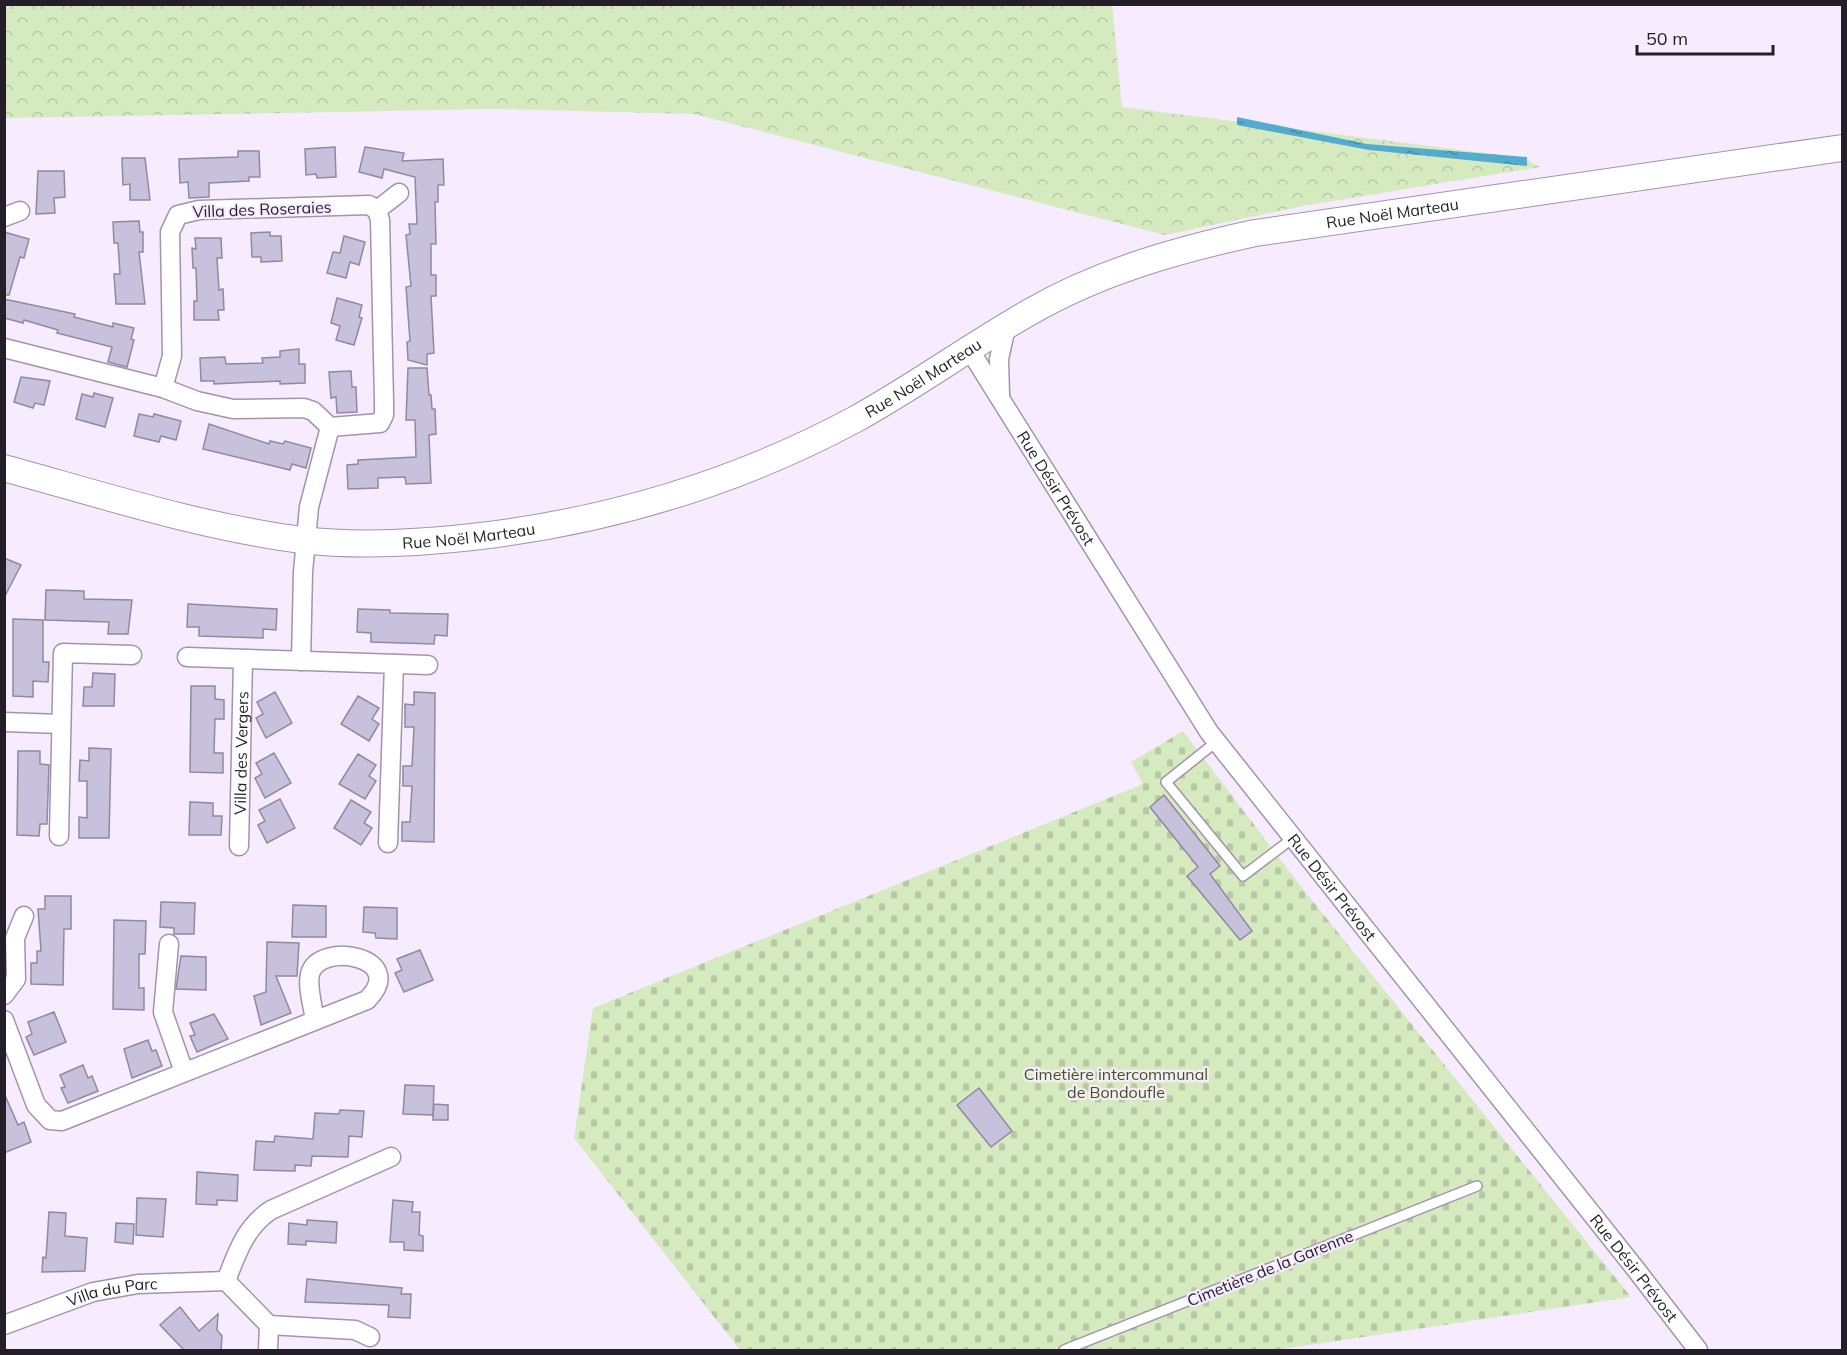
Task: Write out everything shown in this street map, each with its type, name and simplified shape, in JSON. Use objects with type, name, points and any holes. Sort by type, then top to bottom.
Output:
[{"type":"street","name":"Rue Noël Marteau","points":[[4,468],[186,518],[307,540],[366,544],[470,537],[544,528],[667,500],[722,481],[836,429],[1042,306],[1131,267],[1183,249],[1255,233],[1842,148]]},
{"type":"street","points":[[4,348],[163,388],[197,401],[233,409],[303,408],[313,411],[330,427],[388,427],[384,415],[380,220],[377,210],[399,193]]},
{"type":"street","name":"Villa des Roseraies","points":[[163,388],[172,356],[170,232],[178,215],[199,210],[369,205],[377,210]]},
{"type":"street","name":"Rue Désir Prévost","points":[[1000,399],[997,373],[1006,327]]},
{"type":"street","name":"Rue Désir Prévost","points":[[969,349],[1216,742],[1635,1266],[1698,1350]]},
{"type":"street","points":[[301,661],[311,497],[330,427]]},
{"type":"street","points":[[59,836],[63,653],[132,655]]},
{"type":"street","points":[[187,657],[428,665]]},
{"type":"street","name":"Villa des Vergers","points":[[239,846],[243,660]]},
{"type":"street","points":[[388,843],[394,664]]},
{"type":"street","points":[[4,722],[61,724]]},
{"type":"street","points":[[4,995],[16,979],[15,938],[24,916]]},
{"type":"street","points":[[169,944],[163,1012],[184,1072]]},
{"type":"street","points":[[4,1020],[36,1105],[50,1120],[73,1118],[315,1020]]},
{"type":"street","points":[[370,1337],[355,1330],[269,1325],[226,1281],[248,1230],[257,1219],[271,1210],[391,1157]]},
{"type":"street","name":"Villa du Parc","points":[[4,1325],[93,1292],[138,1284],[226,1281]]},
{"type":"street","points":[[268,1350],[269,1325]]},
{"type":"lane","points":[[1216,742],[1166,782],[1243,876],[1293,838]]},
{"type":"lane","name":"Cimetière de la Garenne","points":[[1064,1350],[1477,1186]]},
{"type":"green space","points":[[4,5],[1112,5],[1122,107],[1524,158],[1540,167],[1303,206],[1165,235],[694,114],[497,109],[5,118]]},
{"type":"green space","name":"Cimetière intercommunal de Bondoufle","points":[[1183,731],[1299,884],[1631,1297],[1276,1350],[740,1350],[574,1138],[593,1008],[1143,784],[1131,762]]},
{"type":"water","points":[[1237,117],[1367,144],[1527,157],[1527,166],[1369,150],[1237,125]]},
{"type":"building","points":[[335,147],[336,177],[317,178],[316,174],[306,175],[305,149]]},
{"type":"building","points":[[365,147],[404,153],[402,161],[443,159],[444,185],[438,185],[438,202],[435,202],[436,244],[431,244],[431,275],[436,275],[436,296],[431,296],[434,353],[427,354],[427,365],[408,360],[407,342],[410,341],[406,287],[411,286],[406,235],[410,234],[409,224],[417,224],[415,177],[384,169],[382,178],[359,172]]},
{"type":"building","points":[[238,151],[259,151],[260,177],[249,177],[249,181],[209,183],[209,197],[189,198],[188,182],[180,183],[179,159],[238,157]]},
{"type":"building","points":[[122,158],[145,158],[150,200],[130,200],[130,184],[123,185]]},
{"type":"building","points":[[38,171],[64,171],[65,197],[54,198],[55,213],[36,214]]},
{"type":"building","points":[[139,221],[140,232],[143,232],[143,252],[139,252],[145,304],[116,304],[114,274],[120,274],[118,243],[114,243],[113,222]]},
{"type":"building","points":[[4,232],[29,239],[24,258],[20,257],[9,295],[4,295]]},
{"type":"building","points":[[270,232],[270,236],[281,236],[282,261],[261,262],[261,257],[252,257],[251,233]]},
{"type":"building","points":[[344,236],[365,242],[359,265],[350,262],[346,278],[327,273],[333,252],[340,253]]},
{"type":"building","points":[[195,238],[221,238],[222,258],[217,258],[219,290],[223,289],[224,310],[218,310],[219,320],[194,320],[194,301],[197,301],[196,268],[193,268],[192,248],[196,249]]},
{"type":"building","points":[[337,298],[362,305],[359,317],[362,318],[354,345],[336,340],[340,326],[331,323]]},
{"type":"building","points":[[4,299],[75,314],[74,317],[113,327],[113,323],[134,328],[131,339],[134,340],[127,367],[108,362],[112,347],[57,333],[58,330],[24,320],[23,323],[4,318]]},
{"type":"building","points":[[299,349],[299,364],[305,364],[305,383],[280,384],[280,381],[214,384],[214,381],[201,381],[200,358],[225,357],[226,364],[263,363],[262,358],[280,357],[280,351]]},
{"type":"building","points":[[408,368],[427,368],[429,395],[431,395],[432,409],[435,409],[436,434],[429,435],[431,483],[406,484],[405,477],[378,478],[378,488],[348,489],[347,465],[358,464],[358,460],[416,457],[415,420],[406,420]]},
{"type":"building","points":[[351,371],[352,387],[356,387],[357,412],[337,413],[336,397],[331,398],[329,372]]},
{"type":"building","points":[[21,377],[50,381],[44,405],[35,403],[33,408],[14,402]]},
{"type":"building","points":[[94,393],[113,398],[105,427],[76,419],[82,394],[93,397]]},
{"type":"building","points":[[139,414],[153,417],[154,414],[181,421],[176,440],[161,436],[159,442],[134,436]]},
{"type":"building","points":[[209,424],[269,444],[270,441],[283,444],[285,441],[311,448],[306,468],[292,464],[290,470],[203,449]]},
{"type":"building","points":[[4,558],[21,565],[4,598]]},
{"type":"building","points":[[46,590],[84,591],[84,599],[132,600],[128,634],[108,634],[109,622],[45,620]]},
{"type":"building","points":[[188,604],[277,609],[276,630],[263,629],[263,638],[199,636],[199,627],[187,627]]},
{"type":"building","points":[[358,609],[390,610],[390,613],[448,614],[447,636],[435,635],[434,644],[371,642],[371,633],[357,632]]},
{"type":"building","points":[[13,619],[43,620],[43,662],[49,662],[48,682],[33,681],[33,697],[13,696]]},
{"type":"building","points":[[93,673],[115,674],[114,706],[83,706],[84,687],[92,687]]},
{"type":"building","points":[[191,686],[215,686],[215,699],[224,700],[224,719],[215,719],[214,753],[223,753],[223,773],[190,772]]},
{"type":"building","points":[[275,692],[292,723],[266,738],[256,718],[263,714],[257,702]]},
{"type":"building","points":[[414,692],[435,693],[434,842],[402,841],[402,822],[410,822],[412,786],[403,786],[403,766],[412,766],[414,727],[405,727],[405,704],[414,705]]},
{"type":"building","points":[[358,696],[379,708],[372,719],[379,724],[369,741],[341,724]]},
{"type":"building","points":[[89,748],[111,749],[109,838],[79,838],[79,817],[87,818],[87,781],[79,781],[80,760],[89,761]]},
{"type":"building","points":[[18,751],[40,751],[40,764],[49,765],[47,824],[40,824],[39,836],[17,835]]},
{"type":"building","points":[[274,753],[291,783],[265,798],[255,778],[262,774],[256,763]]},
{"type":"building","points":[[358,754],[376,765],[369,776],[376,781],[365,799],[339,784]]},
{"type":"building","points":[[1164,795],[1220,866],[1210,874],[1252,931],[1240,940],[1187,876],[1198,867],[1150,807]]},
{"type":"building","points":[[280,799],[295,828],[267,843],[258,825],[265,821],[259,810]]},
{"type":"building","points":[[351,800],[371,812],[364,823],[372,828],[361,845],[334,828]]},
{"type":"building","points":[[190,802],[213,803],[213,816],[222,816],[221,835],[189,835]]},
{"type":"building","points":[[45,896],[71,896],[71,929],[64,929],[63,985],[31,984],[31,963],[37,963],[37,951],[41,951],[38,909],[45,909]]},
{"type":"building","points":[[161,902],[195,903],[194,934],[174,934],[174,928],[160,927]]},
{"type":"building","points":[[293,905],[326,906],[326,937],[292,937]]},
{"type":"building","points":[[364,907],[397,908],[397,939],[376,938],[375,933],[363,932]]},
{"type":"building","points":[[114,920],[146,921],[145,954],[139,954],[139,988],[144,988],[144,1010],[113,1009]]},
{"type":"building","points":[[267,942],[299,943],[297,976],[276,976],[291,1013],[261,1025],[254,996],[266,992]]},
{"type":"building","points":[[420,950],[433,980],[404,992],[395,973],[402,970],[397,959]]},
{"type":"building","points":[[181,956],[206,957],[206,990],[176,989]]},
{"type":"building","points":[[54,1012],[66,1042],[34,1055],[26,1037],[32,1034],[28,1022]]},
{"type":"building","points":[[214,1014],[228,1039],[197,1052],[190,1036],[195,1035],[190,1023]]},
{"type":"building","points":[[148,1040],[152,1051],[156,1050],[162,1066],[132,1078],[124,1049]]},
{"type":"building","points":[[83,1065],[88,1078],[92,1076],[98,1091],[68,1103],[61,1088],[65,1087],[60,1075]]},
{"type":"building","points":[[405,1085],[434,1086],[433,1115],[403,1114]]},
{"type":"building","points":[[979,1088],[1012,1131],[991,1147],[957,1105]]},
{"type":"building","points":[[4,1093],[18,1125],[24,1122],[31,1142],[4,1153]]},
{"type":"building","points":[[434,1104],[448,1105],[448,1120],[433,1120]]},
{"type":"building","points":[[340,1110],[364,1111],[362,1137],[349,1136],[348,1157],[312,1156],[311,1166],[295,1165],[295,1171],[254,1170],[256,1141],[274,1142],[275,1136],[313,1139],[315,1113],[339,1114]]},
{"type":"building","points":[[197,1172],[238,1175],[237,1201],[217,1200],[217,1205],[196,1204]]},
{"type":"building","points":[[137,1198],[166,1199],[163,1237],[136,1235]]},
{"type":"building","points":[[393,1200],[413,1202],[412,1212],[420,1212],[419,1235],[423,1236],[423,1251],[404,1250],[404,1242],[390,1242]]},
{"type":"building","points":[[49,1212],[66,1213],[65,1236],[87,1238],[85,1271],[42,1272],[43,1257],[46,1258]]},
{"type":"building","points":[[307,1220],[337,1222],[336,1243],[306,1241],[306,1245],[288,1244],[289,1223],[307,1225]]},
{"type":"building","points":[[116,1223],[134,1224],[133,1244],[115,1242]]},
{"type":"building","points":[[307,1279],[402,1288],[401,1294],[411,1294],[410,1318],[388,1317],[389,1305],[305,1302]]},
{"type":"building","points":[[180,1307],[199,1331],[218,1314],[217,1330],[222,1336],[221,1350],[184,1350],[160,1325]]}]
